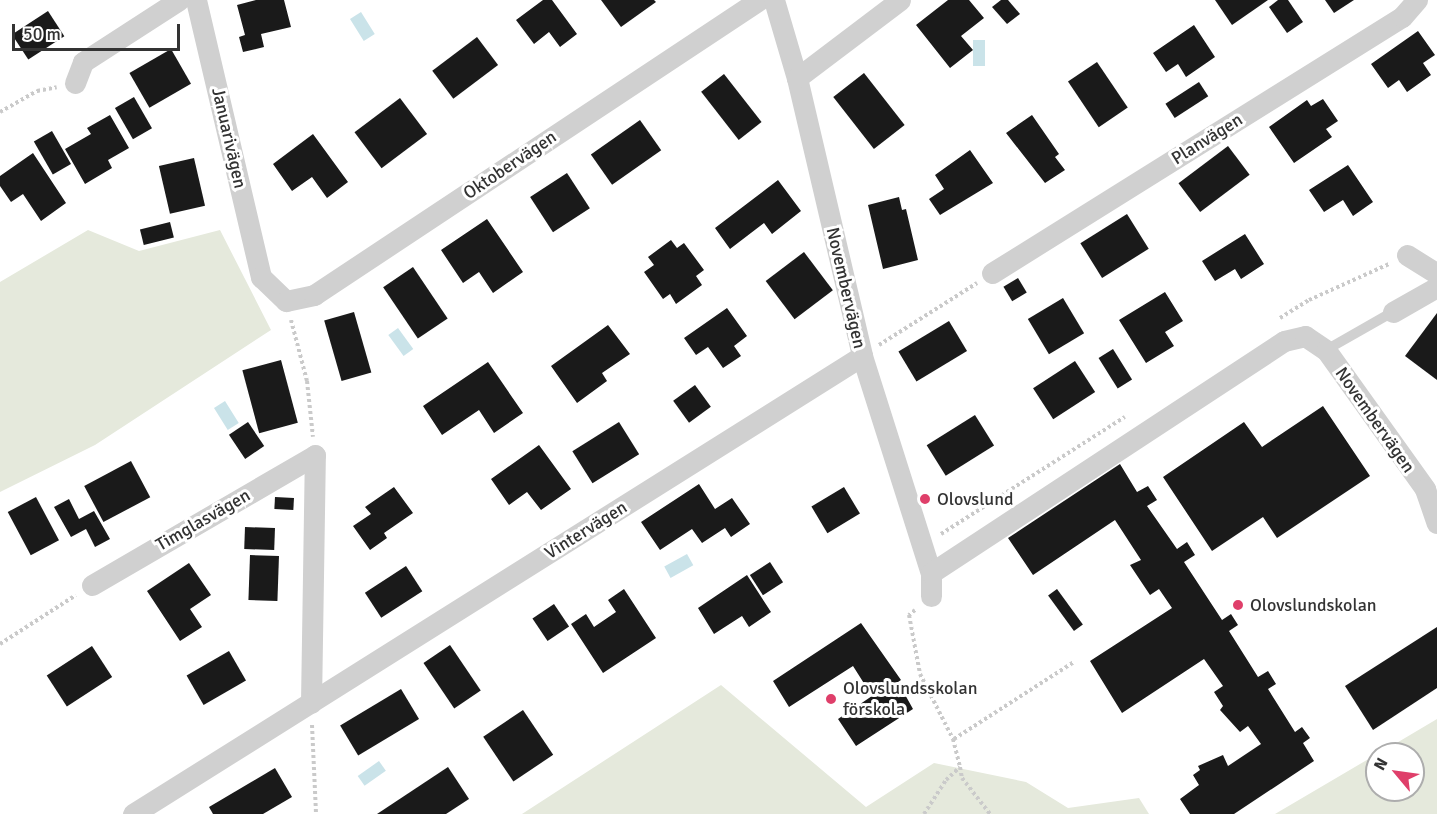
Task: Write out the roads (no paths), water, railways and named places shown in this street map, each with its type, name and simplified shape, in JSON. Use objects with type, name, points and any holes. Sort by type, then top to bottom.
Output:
[{"type":"street","points":[[75,83],[83,62],[178,0]]},
{"type":"street","name":"Januarivägen","points":[[196,0],[261,277],[286,301]]},
{"type":"street","name":"Oktobervägen","points":[[286,301],[314,296],[759,0]]},
{"type":"street","name":"Novembervägen","points":[[774,0],[797,78],[861,352],[931,573],[932,596]]},
{"type":"street","points":[[797,78],[900,0]]},
{"type":"street","name":"Planvägen","points":[[992,273],[1402,17],[1418,0]]},
{"type":"street","points":[[1407,255],[1437,274]]},
{"type":"street","points":[[1393,312],[1437,287]]},
{"type":"street","name":"Novembervägen","points":[[931,573],[1284,341],[1305,336],[1326,350],[1425,489],[1437,523]]},
{"type":"street","name":"Vintervägen","points":[[132,814],[311,703],[861,352]]},
{"type":"street","name":"Timglasvägen","points":[[92,585],[315,455],[311,703]]},
{"type":"lane","name":"Novembervägen","points":[[1326,350],[1393,312]]},
{"type":"water","points":[[361,12],[375,34],[364,41],[350,19]]},
{"type":"water","points":[[973,40],[985,40],[985,66],[973,66]]},
{"type":"water","points":[[398,328],[413,349],[404,356],[388,335]]},
{"type":"water","points":[[225,401],[239,423],[228,430],[214,408]]},
{"type":"water","points":[[687,554],[693,565],[671,578],[664,567]]},
{"type":"water","points":[[379,761],[386,771],[365,786],[358,776]]},
{"type":"place","name":"Olovslund","points":[[925,499]]},
{"type":"place","name":"Olovslundskolan","points":[[1238,605]]},
{"type":"place","name":"Olovslundsskolan förskola","points":[[831,699]]}]
